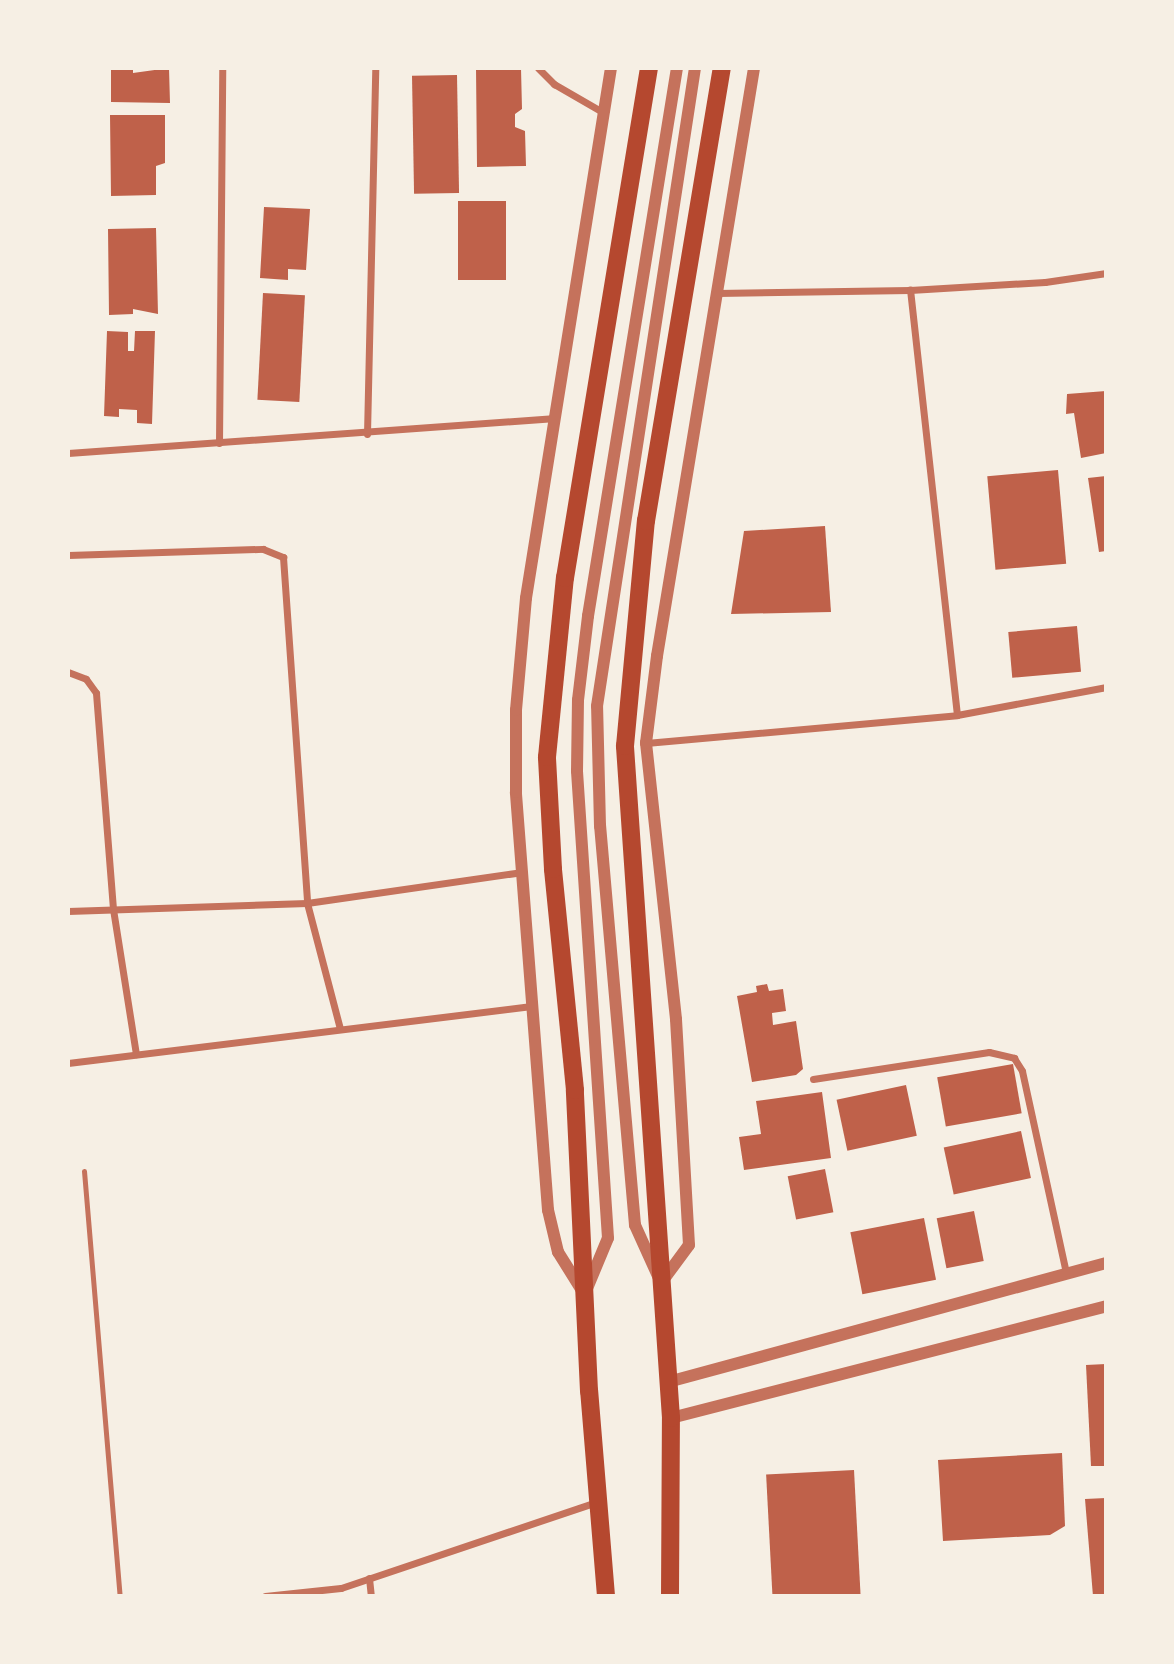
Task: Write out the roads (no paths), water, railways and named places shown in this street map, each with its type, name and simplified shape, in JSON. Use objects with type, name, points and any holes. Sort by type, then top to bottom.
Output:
[{"type":"main road","points":[[606,1596],[585,1295],[581,1197],[547,757],[565,578],[649,68]]},
{"type":"main road","points":[[670,1596],[671,1418],[625,746],[646,520],[722,68]]},
{"type":"street","points":[[219,443],[222,68]]},
{"type":"street","points":[[367,434],[375,68]]},
{"type":"street","points":[[538,68],[554,84],[604,113]]},
{"type":"street","points":[[585,1295],[558,1252],[548,1210],[521,872],[516,710],[526,598],[558,418],[611,68]]},
{"type":"street","points":[[585,1295],[608,1238],[577,771],[578,700],[588,616],[677,68]]},
{"type":"street","points":[[661,1284],[635,1225],[600,826],[597,706],[695,68]]},
{"type":"street","points":[[661,1284],[689,1245],[676,1019],[646,743],[754,68]]},
{"type":"street","points":[[716,293],[910,290],[1045,282],[1106,273]]},
{"type":"street","points":[[910,290],[957,715]]},
{"type":"street","points":[[68,453],[367,434],[558,418]]},
{"type":"street","points":[[68,555],[263,549],[283,557],[287,566],[307,903],[340,1029]]},
{"type":"street","points":[[68,672],[86,679],[96,693],[113,909],[136,1054]]},
{"type":"street","points":[[646,743],[957,715],[1106,687]]},
{"type":"street","points":[[68,911],[307,903],[521,872]]},
{"type":"street","points":[[68,1063],[532,1006]]},
{"type":"street","points":[[813,1079],[989,1052],[1014,1058],[1022,1072],[1066,1273]]},
{"type":"street","points":[[668,1382],[1106,1263]]},
{"type":"street","points":[[671,1418],[1106,1306]]},
{"type":"street","points":[[265,1596],[341,1588],[600,1501]]},
{"type":"street","points":[[369,1578],[371,1596]]},
{"type":"lane","points":[[84,1171],[120,1596]]}]
